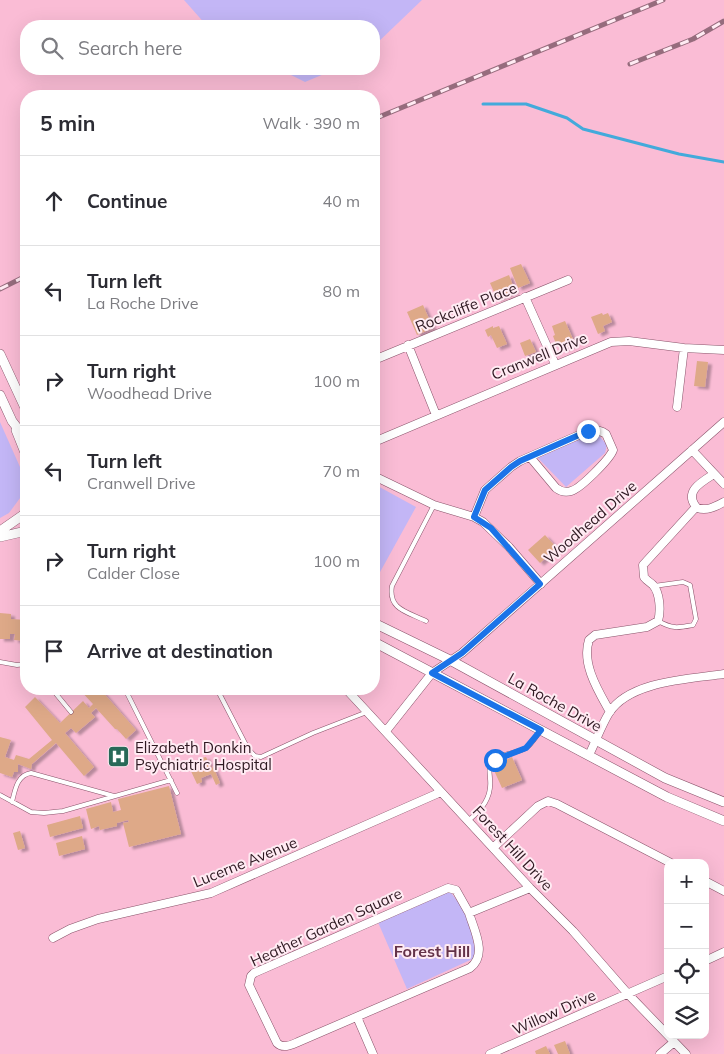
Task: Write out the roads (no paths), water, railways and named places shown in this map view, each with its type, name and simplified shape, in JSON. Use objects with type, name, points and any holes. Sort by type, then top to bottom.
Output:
[{"type":"street","name":"Rockcliffe Place","points":[[380,357],[568,280]]},
{"type":"street","points":[[525,298],[555,364]]},
{"type":"street","name":"Cranwell Drive","points":[[380,439],[555,364],[604,345],[620,341],[724,350]]},
{"type":"street","points":[[408,345],[436,415]]},
{"type":"street","points":[[676,407],[684,348]]},
{"type":"street","points":[[0,354],[20,397]]},
{"type":"street","points":[[0,395],[20,440]]},
{"type":"street","points":[[12,421],[20,431]]},
{"type":"street","name":"Woodhead Drive","points":[[450,660],[462,653],[724,422]]},
{"type":"street","points":[[474,517],[485,490],[511,467],[530,457],[593,430],[606,434],[613,450],[609,458],[584,482],[568,492],[556,488],[530,457]]},
{"type":"street","points":[[692,450],[724,484]]},
{"type":"street","points":[[714,474],[692,491],[692,501],[696,507],[706,509],[724,502]]},
{"type":"street","points":[[380,479],[434,505],[474,517],[491,528],[540,584]]},
{"type":"street","points":[[610,712],[597,688],[590,668],[587,651],[588,640],[595,636],[647,627],[658,621],[659,605],[654,586],[644,577],[643,565],[696,507]]},
{"type":"street","points":[[0,532],[20,518]]},
{"type":"street","points":[[0,538],[20,533]]},
{"type":"street","points":[[0,538],[20,536]]},
{"type":"street","name":"La Roche Drive","points":[[380,626],[450,660],[665,778],[724,802]]},
{"type":"street","name":"La Roche Drive","points":[[380,645],[667,797],[724,821]]},
{"type":"street","points":[[386,731],[432,673],[450,660]]},
{"type":"street","points":[[589,755],[610,712],[622,698],[645,687],[724,674]]},
{"type":"street","name":"Forest Hill Drive","points":[[351,695],[530,888],[573,931],[628,994],[686,1054]]},
{"type":"street","name":"Lucerne Avenue","points":[[52,938],[98,919],[211,893],[441,792]]},
{"type":"street","points":[[494,847],[538,806],[548,801],[664,859]]},
{"type":"street","points":[[709,883],[724,891]]},
{"type":"street","name":"Heather Garden Square","points":[[448,888],[456,890],[469,913],[480,958],[476,964],[285,1047],[280,1046],[261,1012],[249,985],[254,973],[261,969],[448,888]]},
{"type":"street","points":[[469,913],[530,888]]},
{"type":"street","points":[[709,959],[724,952]]},
{"type":"street","name":"Willow Drive","points":[[490,1054],[664,978]]},
{"type":"street","points":[[357,1017],[373,1054]]},
{"type":"street","points":[[660,1054],[674,1042]]},
{"type":"lane","points":[[426,621],[399,608],[395,605],[390,595],[392,586],[434,505]]},
{"type":"lane","points":[[654,586],[683,582],[690,585],[696,619],[693,625],[677,628],[658,621]]},
{"type":"lane","points":[[0,662],[20,665]]},
{"type":"lane","points":[[57,695],[71,712]]},
{"type":"lane","points":[[128,695],[177,793]]},
{"type":"lane","points":[[220,695],[248,750],[255,756],[261,757],[367,712]]},
{"type":"lane","points":[[468,820],[479,812],[489,795],[491,786],[489,769],[492,763],[502,756],[526,748],[541,730]]},
{"type":"lane","points":[[12,802],[16,786],[28,773],[114,796]]},
{"type":"lane","points":[[0,795],[31,812],[44,813],[63,811],[171,780]]},
{"type":"waterway","points":[[483,104],[526,104],[567,118],[583,129],[679,154],[724,162]]},
{"type":"railway","points":[[380,117],[663,0]]},
{"type":"railway","points":[[630,64],[693,39],[724,21]]},
{"type":"railway","points":[[0,289],[20,279]]},
{"type":"place","name":"Elizabeth Donkin Psychiatric Hospital","points":[[119,756]]},
{"type":"district","name":"Forest Hill","points":[[432,951]]}]
